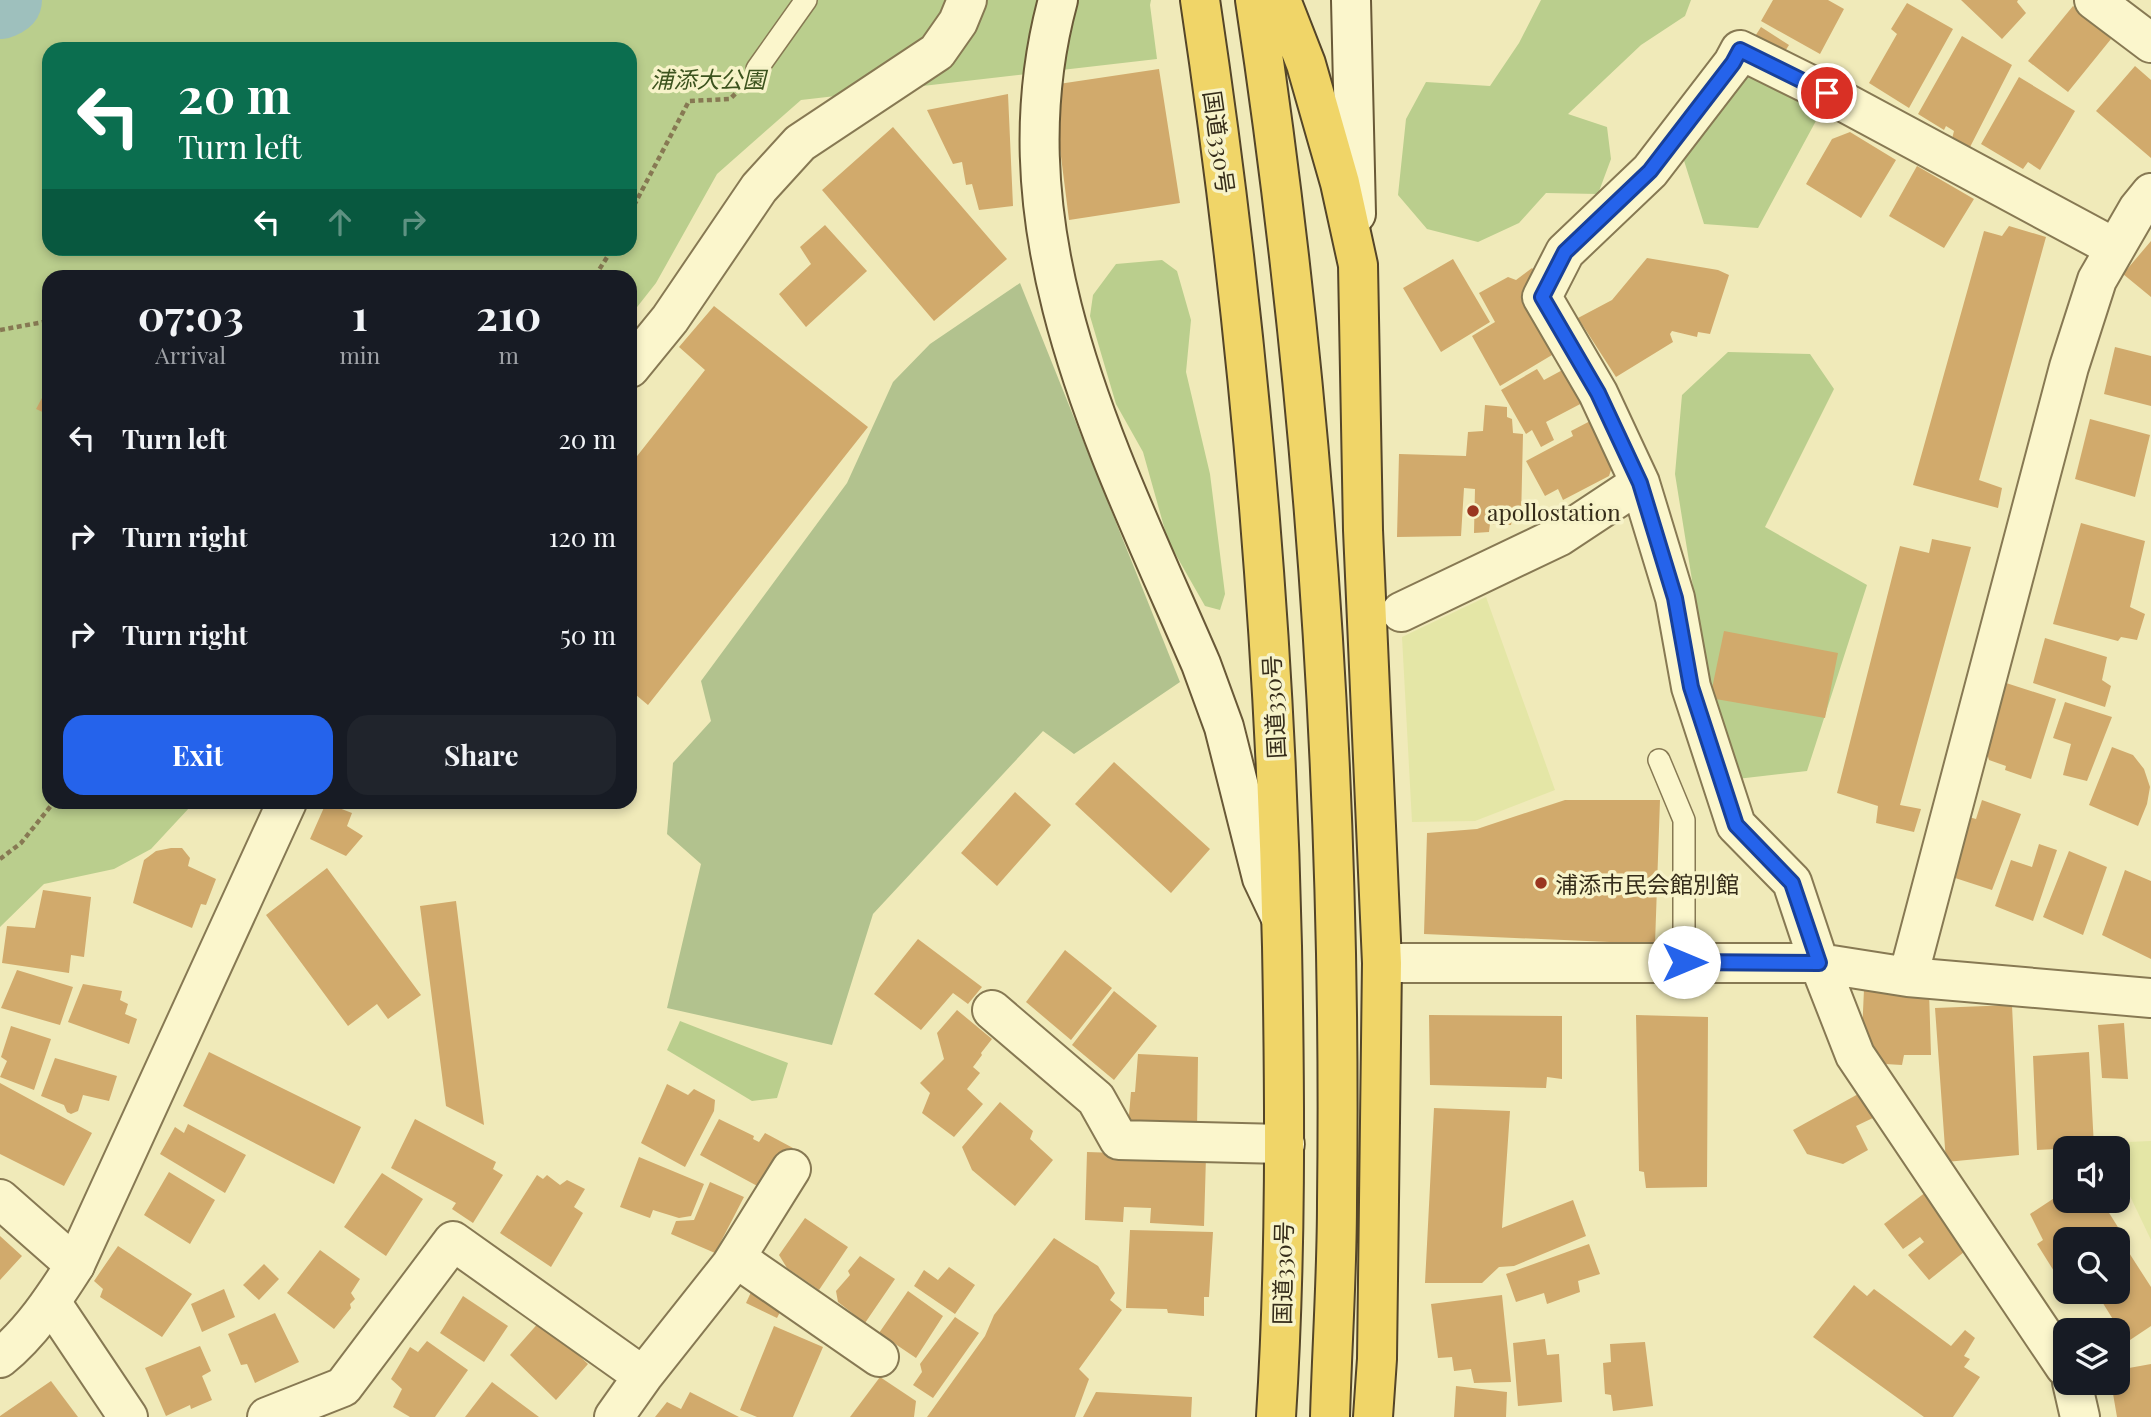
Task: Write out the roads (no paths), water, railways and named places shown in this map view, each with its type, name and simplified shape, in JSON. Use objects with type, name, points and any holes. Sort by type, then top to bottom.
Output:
[{"type":"highway","name":"国道330号","points":[[1200,0],[1238,277],[1257,470],[1271,665],[1281,918],[1285,1144],[1276,1417]]},
{"type":"highway","points":[[1255,0],[1291,273],[1310,461],[1323,642],[1334,877],[1338,1204],[1330,1417]]},
{"type":"highway","points":[[1282,0],[1306,64],[1340,184],[1358,265],[1363,530],[1381,963],[1377,1346],[1373,1417]]},
{"type":"street","points":[[637,359],[670,318],[758,188],[800,143],[937,52],[958,22],[967,0]]},
{"type":"street","points":[[1351,0],[1358,265]]},
{"type":"street","points":[[2094,0],[2151,43]]},
{"type":"street","points":[[1054,13],[1039,128],[1045,222],[1061,309],[1090,400],[1202,664],[1217,706],[1262,878],[1281,918]]},
{"type":"street","points":[[2053,1349],[1855,1055],[1819,963],[1792,883],[1736,825],[1691,687],[1675,598],[1640,483],[1598,393],[1542,297],[1565,252],[1650,171],[1733,63],[1740,50],[1827,93],[2115,248]]},
{"type":"street","points":[[1908,977],[2069,367],[2097,280],[2138,209],[2151,193]]},
{"type":"street","points":[[1401,612],[1560,536],[1640,483]]},
{"type":"street","points":[[0,1358],[12,1349],[51,1302],[75,1265],[284,809]]},
{"type":"street","points":[[1381,963],[1819,963],[1908,977],[2151,998]]},
{"type":"street","points":[[992,1010],[1096,1098],[1119,1140],[1285,1144]]},
{"type":"street","points":[[614,1417],[736,1258],[791,1169]]},
{"type":"street","points":[[0,1199],[75,1265]]},
{"type":"street","points":[[267,1417],[343,1387],[453,1241],[643,1376]]},
{"type":"street","points":[[736,1258],[879,1357]]},
{"type":"street","points":[[51,1302],[128,1417]]},
{"type":"street","points":[[2075,1395],[2080,1417]]},
{"type":"lane","points":[[757,68],[806,0]]},
{"type":"lane","points":[[1659,760],[1684,820],[1684,962]]},
{"type":"waterway","points":[[0,3],[6,0]]},
{"type":"place","name":"apollostation","points":[[1473,511]]},
{"type":"place","name":"浦添市民会館別館","points":[[1541,883]]},
{"type":"park label","name":"浦添大公園","points":[[708,78]]}]
